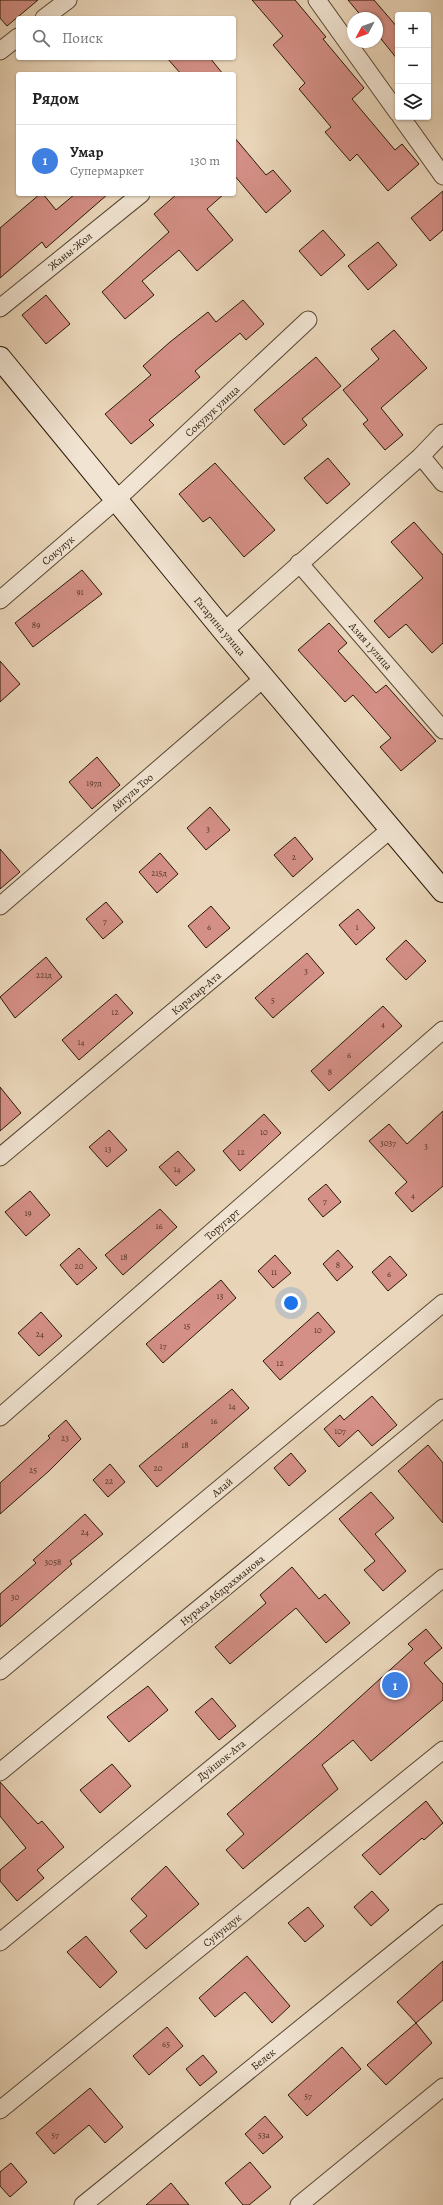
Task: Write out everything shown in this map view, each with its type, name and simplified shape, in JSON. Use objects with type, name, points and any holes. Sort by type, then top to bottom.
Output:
[{"type":"main road","name":"Гагарина улица","points":[[0,358],[224,631],[443,891]]},
{"type":"street","points":[[47,16],[68,0]]},
{"type":"street","points":[[317,0],[395,109]]},
{"type":"street","points":[[0,51],[16,39]]},
{"type":"street","points":[[403,120],[443,176]]},
{"type":"street","name":"Жаны-Жол","points":[[0,308],[139,196]]},
{"type":"street","name":"Сокулук улица","points":[[116,500],[308,320]]},
{"type":"street","points":[[224,631],[421,456],[443,433]]},
{"type":"street","points":[[421,456],[443,483]]},
{"type":"street","name":"Сокулук","points":[[0,600],[116,500]]},
{"type":"street","name":"Азия 1 улица","points":[[300,563],[443,730]]},
{"type":"street","name":"Айгуль Тоо","points":[[0,906],[264,678]]},
{"type":"street","name":"Карагыр-Ата","points":[[0,1158],[391,829]]},
{"type":"street","name":"Торугарт","points":[[0,1417],[443,1030]]},
{"type":"street","name":"Алай","points":[[0,1671],[443,1304]]},
{"type":"street","name":"Нурака Абдрахманова","points":[[0,1772],[443,1408]]},
{"type":"street","name":"Дуйшок-Ата","points":[[0,1942],[443,1578]]},
{"type":"street","name":"Суйундук","points":[[0,2110],[443,1750]]},
{"type":"street","name":"Белек","points":[[83,2205],[443,1913]]},
{"type":"street","points":[[298,2205],[443,2087]]},
{"type":"building","points":[[0,0],[38,0],[19,16],[16,16],[16,18],[7,26],[0,18]]},
{"type":"building","points":[[252,0],[295,0],[326,37],[323,39],[364,88],[352,99],[395,150],[402,144],[419,164],[388,191],[357,154],[350,161],[325,132],[331,127],[299,89],[305,83],[273,45],[283,36]]},
{"type":"building","points":[[348,0],[374,0],[395,24],[395,56],[383,41],[383,12],[358,12]]},
{"type":"building","points":[[169,60],[212,60],[221,72],[179,72]]},
{"type":"building","points":[[236,139],[266,175],[273,170],[291,191],[266,213],[236,177]]},
{"type":"building","points":[[443,191],[443,230],[430,241],[411,218]]},
{"type":"building","points":[[38,196],[45,196],[56,210],[73,196],[106,196],[46,248],[42,242],[0,278],[0,228]]},
{"type":"building","points":[[175,196],[222,196],[207,209],[233,240],[197,271],[179,250],[142,281],[154,295],[125,319],[102,292],[169,232],[154,214]]},
{"type":"building","points":[[323,230],[345,255],[321,276],[299,251]]},
{"type":"building","points":[[378,242],[397,265],[368,290],[348,266]]},
{"type":"building","points":[[46,295],[70,324],[46,344],[22,315]]},
{"type":"building","points":[[243,300],[264,324],[246,340],[240,333],[195,371],[200,377],[149,420],[154,425],[131,444],[105,414],[151,375],[143,366],[170,342],[208,312],[216,322]]},
{"type":"building","points":[[394,330],[427,368],[381,408],[403,435],[385,450],[363,424],[368,420],[343,390],[379,359],[371,349]]},
{"type":"building","points":[[316,357],[341,386],[302,419],[307,425],[284,445],[254,410]]},
{"type":"building","points":[[328,458],[350,484],[327,504],[304,478]]},
{"type":"building","points":[[215,463],[275,530],[244,557],[210,517],[203,522],[179,494]]},
{"type":"building","points":[[414,522],[443,555],[443,643],[432,653],[406,624],[389,638],[374,621],[423,578],[391,542]]},
{"type":"building","points":[[82,570],[102,594],[33,647],[15,623]]},
{"type":"building","points":[[329,623],[347,643],[338,651],[376,693],[386,685],[436,741],[401,771],[380,747],[391,738],[353,695],[345,702],[298,650]]},
{"type":"building","points":[[0,661],[20,684],[0,702]]},
{"type":"building","points":[[97,757],[120,785],[92,809],[69,782]]},
{"type":"building","points":[[210,807],[230,830],[206,850],[187,828]]},
{"type":"building","points":[[295,837],[313,859],[293,877],[274,855]]},
{"type":"building","points":[[0,849],[20,872],[0,889]]},
{"type":"building","points":[[160,853],[178,874],[157,893],[139,872]]},
{"type":"building","points":[[106,902],[123,922],[103,939],[86,919]]},
{"type":"building","points":[[211,906],[230,928],[206,948],[188,926]]},
{"type":"building","points":[[358,909],[375,928],[356,945],[339,925]]},
{"type":"building","points":[[406,940],[426,961],[406,980],[386,959]]},
{"type":"building","points":[[307,953],[324,973],[273,1018],[255,998]]},
{"type":"building","points":[[46,957],[62,977],[15,1018],[0,997]]},
{"type":"building","points":[[116,994],[133,1013],[79,1060],[62,1040]]},
{"type":"building","points":[[383,1006],[402,1026],[329,1091],[311,1071]]},
{"type":"building","points":[[0,1087],[21,1113],[0,1131]]},
{"type":"building","points":[[443,1111],[443,1186],[412,1212],[395,1193],[407,1182],[369,1141],[389,1124],[407,1144]]},
{"type":"building","points":[[264,1114],[281,1133],[240,1171],[223,1151]]},
{"type":"building","points":[[109,1130],[127,1150],[107,1167],[89,1147]]},
{"type":"building","points":[[178,1151],[195,1170],[176,1186],[159,1167]]},
{"type":"building","points":[[326,1184],[341,1202],[323,1217],[308,1199]]},
{"type":"building","points":[[30,1191],[50,1215],[26,1236],[5,1212]]},
{"type":"building","points":[[160,1209],[177,1227],[123,1275],[105,1255]]},
{"type":"building","points":[[79,1248],[97,1268],[77,1285],[60,1265]]},
{"type":"building","points":[[338,1250],[353,1267],[337,1281],[323,1264]]},
{"type":"building","points":[[275,1255],[291,1273],[273,1288],[258,1271]]},
{"type":"building","points":[[390,1256],[407,1275],[388,1291],[372,1272]]},
{"type":"building","points":[[221,1280],[236,1298],[163,1363],[146,1344]]},
{"type":"building","points":[[41,1312],[62,1336],[39,1356],[18,1333]]},
{"type":"building","points":[[318,1312],[335,1332],[280,1380],[263,1361]]},
{"type":"building","points":[[232,1389],[249,1408],[157,1487],[139,1466]]},
{"type":"building","points":[[372,1396],[397,1425],[372,1446],[358,1430],[339,1447],[324,1429],[340,1415],[344,1420]]},
{"type":"building","points":[[66,1420],[81,1439],[49,1471],[0,1514],[0,1483],[50,1438],[48,1436]]},
{"type":"building","points":[[428,1445],[443,1463],[443,1523],[398,1471]]},
{"type":"building","points":[[291,1453],[306,1471],[289,1486],[274,1468]]},
{"type":"building","points":[[110,1464],[125,1482],[108,1497],[93,1480]]},
{"type":"building","points":[[371,1492],[394,1518],[375,1534],[406,1571],[383,1591],[364,1570],[375,1561],[339,1519]]},
{"type":"building","points":[[85,1514],[103,1534],[70,1561],[72,1564],[0,1627],[0,1594],[36,1563],[33,1560]]},
{"type":"building","points":[[292,1567],[319,1599],[325,1594],[350,1623],[326,1643],[296,1608],[230,1664],[215,1647],[266,1603],[260,1595]]},
{"type":"building","points":[[426,1629],[442,1648],[424,1663],[443,1684],[443,1700],[371,1761],[353,1740],[322,1765],[338,1789],[243,1869],[226,1850],[244,1834],[227,1814],[316,1737],[413,1649],[408,1644]]},
{"type":"building","points":[[148,1686],[168,1710],[129,1742],[107,1717]]},
{"type":"building","points":[[212,1698],[236,1726],[219,1740],[195,1712]]},
{"type":"building","points":[[112,1764],[131,1786],[100,1813],[80,1790]]},
{"type":"building","points":[[0,1782],[38,1824],[42,1821],[64,1847],[37,1870],[44,1878],[17,1901],[0,1881],[0,1870],[26,1848],[0,1816]]},
{"type":"building","points":[[426,1801],[443,1823],[424,1840],[422,1838],[380,1875],[362,1855]]},
{"type":"building","points":[[166,1866],[199,1904],[146,1949],[130,1931],[147,1916],[131,1899]]},
{"type":"building","points":[[372,1891],[389,1910],[371,1926],[354,1907]]},
{"type":"building","points":[[308,1907],[324,1926],[305,1942],[288,1923]]},
{"type":"building","points":[[86,1936],[117,1972],[100,1988],[67,1952]]},
{"type":"building","points":[[247,1956],[290,2006],[272,2023],[245,1992],[215,2017],[199,1998]]},
{"type":"building","points":[[443,1961],[443,2000],[416,2023],[397,2002]]},
{"type":"building","points":[[416,2023],[432,2043],[386,2085],[367,2065]]},
{"type":"building","points":[[167,2027],[183,2046],[149,2075],[133,2056]]},
{"type":"building","points":[[342,2047],[361,2069],[307,2116],[288,2095]]},
{"type":"building","points":[[203,2055],[217,2072],[200,2086],[186,2069]]},
{"type":"building","points":[[90,2088],[123,2127],[105,2143],[89,2125],[54,2154],[36,2133]]},
{"type":"building","points":[[265,2116],[283,2137],[263,2154],[245,2134]]},
{"type":"building","points":[[250,2162],[271,2187],[249,2205],[243,2205],[225,2183]]},
{"type":"building","points":[[11,2163],[27,2182],[10,2197],[0,2186],[0,2172]]},
{"type":"building","points":[[171,2183],[189,2205],[146,2205]]},
{"type":"place","name":"Умар","points":[[395,1685]]}]
